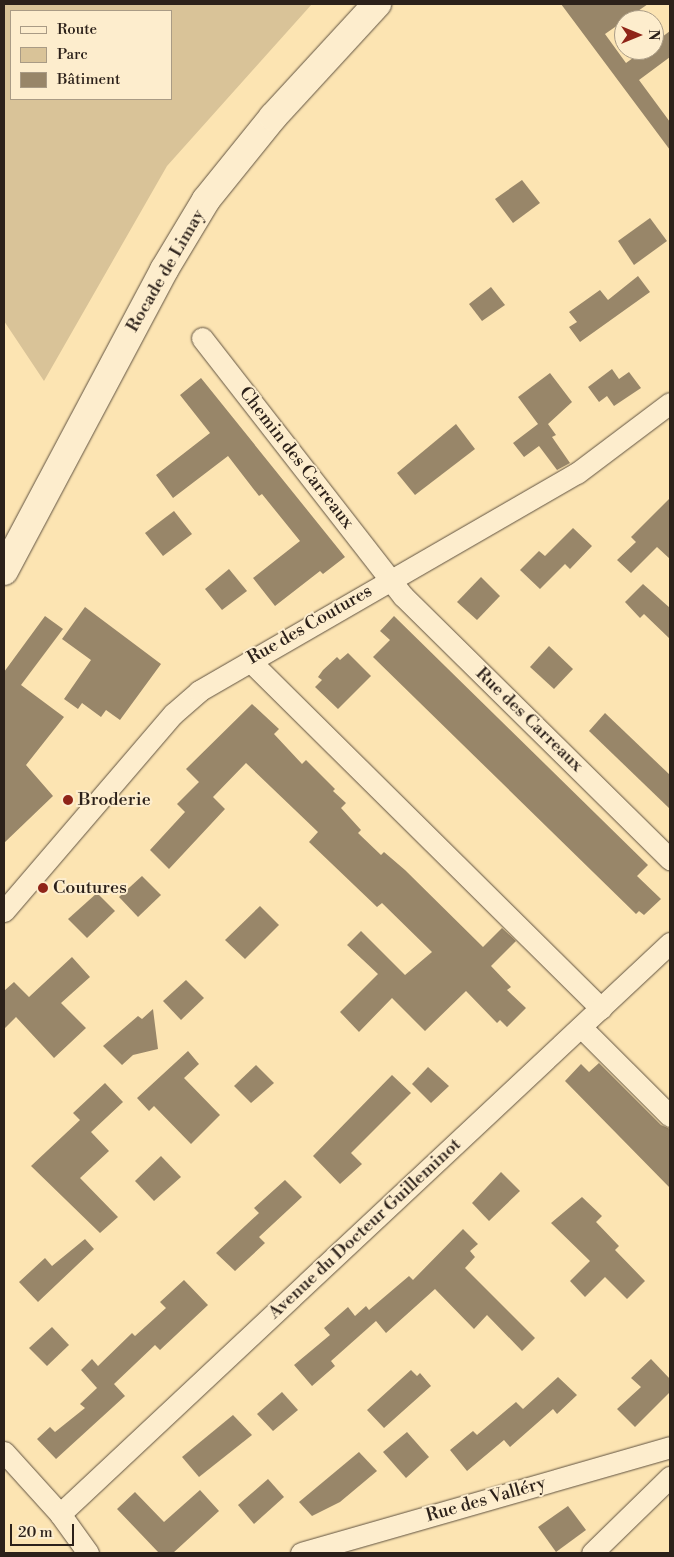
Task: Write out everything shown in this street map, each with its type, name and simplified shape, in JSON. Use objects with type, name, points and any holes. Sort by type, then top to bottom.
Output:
[{"type":"main road","name":"Rocade de Limay","points":[[4,571],[164,270],[206,200],[273,117],[377,4]]},
{"type":"street","name":"Chemin des Carreaux","points":[[202,338],[391,578]]},
{"type":"street","name":"Rue des Coutures","points":[[4,911],[173,714],[198,691],[391,578],[577,473],[668,409]]},
{"type":"street","name":"Rue des Carreaux","points":[[391,578],[403,596],[670,859]]},
{"type":"street","points":[[250,661],[601,1008]]},
{"type":"street","name":"Avenue du Docteur Guilleminot","points":[[60,1514],[670,943]]},
{"type":"street","points":[[581,1027],[670,1116]]},
{"type":"street","name":"Rue des Valléry","points":[[301,1553],[670,1447]]},
{"type":"street","points":[[4,1452],[60,1514],[88,1553]]},
{"type":"street","points":[[592,1553],[670,1477]]},
{"type":"green space","points":[[4,4],[312,4],[167,166],[44,381],[4,321]]},
{"type":"building","points":[[561,4],[648,4],[639,10],[614,10],[614,28],[605,34],[614,46],[614,60],[624,60],[626,63],[630,60],[664,60],[664,36],[670,31],[670,57],[639,80],[670,122],[670,150]]},
{"type":"building","points":[[522,180],[540,203],[513,223],[495,199]]},
{"type":"building","points":[[650,218],[667,241],[634,265],[618,241]]},
{"type":"building","points":[[638,276],[650,292],[580,342],[569,327],[577,322],[569,312],[600,290],[608,300]]},
{"type":"building","points":[[491,287],[505,305],[482,321],[469,304]]},
{"type":"building","points":[[612,369],[619,379],[629,372],[641,388],[614,406],[607,396],[599,402],[588,387]]},
{"type":"building","points":[[550,373],[572,402],[548,424],[556,435],[552,437],[570,463],[557,470],[539,446],[524,457],[513,443],[538,424],[518,397]]},
{"type":"building","points":[[201,378],[345,557],[323,574],[320,571],[275,606],[253,578],[300,541],[262,494],[259,496],[228,456],[173,498],[156,475],[210,433],[180,395]]},
{"type":"building","points":[[456,424],[475,449],[415,495],[397,473]]},
{"type":"building","points":[[670,498],[670,559],[657,547],[631,573],[617,560],[636,542],[631,537]]},
{"type":"building","points":[[174,511],[192,534],[163,556],[145,533]]},
{"type":"building","points":[[573,528],[592,546],[570,569],[565,564],[540,589],[520,570],[539,551],[545,556]]},
{"type":"building","points":[[229,569],[247,591],[222,610],[205,589]]},
{"type":"building","points":[[481,577],[500,596],[477,620],[457,602]]},
{"type":"building","points":[[643,584],[670,608],[670,639],[644,614],[640,618],[625,602]]},
{"type":"building","points":[[85,607],[161,664],[120,720],[106,710],[101,717],[82,703],[78,709],[64,699],[91,660],[62,639]]},
{"type":"building","points":[[45,616],[63,629],[21,685],[64,717],[26,765],[53,796],[4,843],[4,672]]},
{"type":"building","points":[[394,616],[648,865],[637,876],[661,899],[644,915],[639,911],[636,914],[373,657],[390,640],[380,631]]},
{"type":"building","points":[[549,646],[573,669],[554,689],[530,667]]},
{"type":"building","points":[[348,653],[371,676],[338,709],[315,687],[322,680],[318,677],[323,670],[337,657],[340,660]]},
{"type":"building","points":[[252,704],[279,729],[274,734],[302,764],[306,760],[335,789],[333,791],[346,803],[341,808],[361,830],[358,833],[381,855],[384,852],[405,870],[483,947],[502,928],[516,941],[491,966],[511,987],[507,990],[526,1008],[507,1027],[500,1020],[497,1023],[466,991],[425,1031],[392,998],[359,1032],[340,1012],[378,974],[347,945],[361,931],[405,975],[432,952],[382,903],[377,907],[309,842],[318,832],[246,763],[213,797],[225,809],[169,869],[150,850],[185,812],[177,804],[199,782],[186,769]]},
{"type":"building","points":[[605,713],[670,775],[670,809],[589,731]]},
{"type":"building","points":[[142,876],[161,895],[138,917],[119,897]]},
{"type":"building","points":[[97,893],[115,911],[87,938],[68,919]]},
{"type":"building","points":[[260,906],[279,925],[245,959],[225,940]]},
{"type":"building","points":[[72,957],[90,977],[61,1003],[86,1028],[54,1058],[16,1017],[4,1029],[4,991],[14,982],[29,997]]},
{"type":"building","points":[[186,980],[204,998],[181,1020],[163,1001]]},
{"type":"building","points":[[153,1009],[158,1049],[133,1055],[122,1065],[103,1046],[138,1016],[142,1019]]},
{"type":"building","points":[[188,1051],[199,1064],[184,1078],[220,1115],[191,1144],[154,1106],[149,1111],[137,1098]]},
{"type":"building","points":[[599,1063],[661,1125],[670,1129],[670,1188],[565,1081],[581,1064],[589,1072]]},
{"type":"building","points":[[256,1065],[274,1083],[251,1103],[234,1086]]},
{"type":"building","points":[[428,1067],[449,1086],[431,1103],[412,1084]]},
{"type":"building","points":[[392,1075],[411,1093],[351,1153],[362,1164],[340,1184],[313,1156]]},
{"type":"building","points":[[105,1083],[123,1102],[91,1132],[109,1151],[80,1178],[118,1217],[100,1233],[31,1166],[80,1120],[73,1113]]},
{"type":"building","points":[[161,1156],[181,1177],[154,1201],[135,1181]]},
{"type":"building","points":[[501,1172],[520,1191],[489,1221],[472,1203]]},
{"type":"building","points":[[285,1180],[302,1197],[259,1237],[265,1243],[235,1271],[216,1253],[259,1213],[254,1208]]},
{"type":"building","points":[[582,1197],[602,1216],[596,1222],[619,1246],[615,1250],[645,1281],[627,1299],[605,1277],[585,1297],[570,1281],[590,1261],[551,1223]]},
{"type":"building","points":[[463,1229],[478,1244],[470,1251],[475,1257],[465,1268],[535,1338],[522,1351],[487,1315],[474,1329],[435,1289],[386,1333],[376,1321],[331,1361],[335,1366],[312,1386],[294,1365],[330,1335],[324,1328],[348,1307],[355,1316],[366,1306],[369,1310],[409,1276],[413,1280]]},
{"type":"building","points":[[85,1239],[94,1249],[38,1302],[19,1282],[45,1258],[52,1266]]},
{"type":"building","points":[[184,1280],[208,1305],[160,1350],[155,1345],[114,1384],[125,1396],[56,1459],[37,1439],[50,1427],[55,1432],[85,1408],[80,1404],[97,1388],[81,1370],[92,1359],[98,1366],[132,1333],[135,1336],[166,1308],[160,1302]]},
{"type":"building","points":[[52,1327],[69,1345],[47,1366],[29,1348]]},
{"type":"building","points":[[651,1359],[670,1379],[670,1392],[635,1427],[617,1409],[641,1387],[631,1378]]},
{"type":"building","points":[[411,1370],[417,1376],[420,1373],[431,1386],[384,1428],[367,1410]]},
{"type":"building","points":[[558,1377],[577,1395],[557,1414],[553,1409],[510,1447],[504,1440],[467,1471],[450,1450],[473,1431],[477,1435],[516,1402],[523,1409]]},
{"type":"building","points":[[282,1392],[298,1410],[273,1431],[257,1414]]},
{"type":"building","points":[[233,1415],[252,1435],[199,1477],[182,1457]]},
{"type":"building","points":[[407,1432],[429,1457],[406,1478],[383,1452]]},
{"type":"building","points":[[359,1452],[377,1471],[340,1502],[312,1516],[299,1502]]},
{"type":"building","points":[[268,1479],[284,1497],[254,1524],[238,1505]]},
{"type":"building","points":[[200,1490],[219,1511],[173,1553],[159,1553],[117,1509],[135,1492],[164,1522]]},
{"type":"building","points":[[568,1506],[586,1530],[556,1552],[538,1527]]},
{"type":"place","name":"Broderie","points":[[68,800]]},
{"type":"place","name":"Coutures","points":[[43,888]]}]
